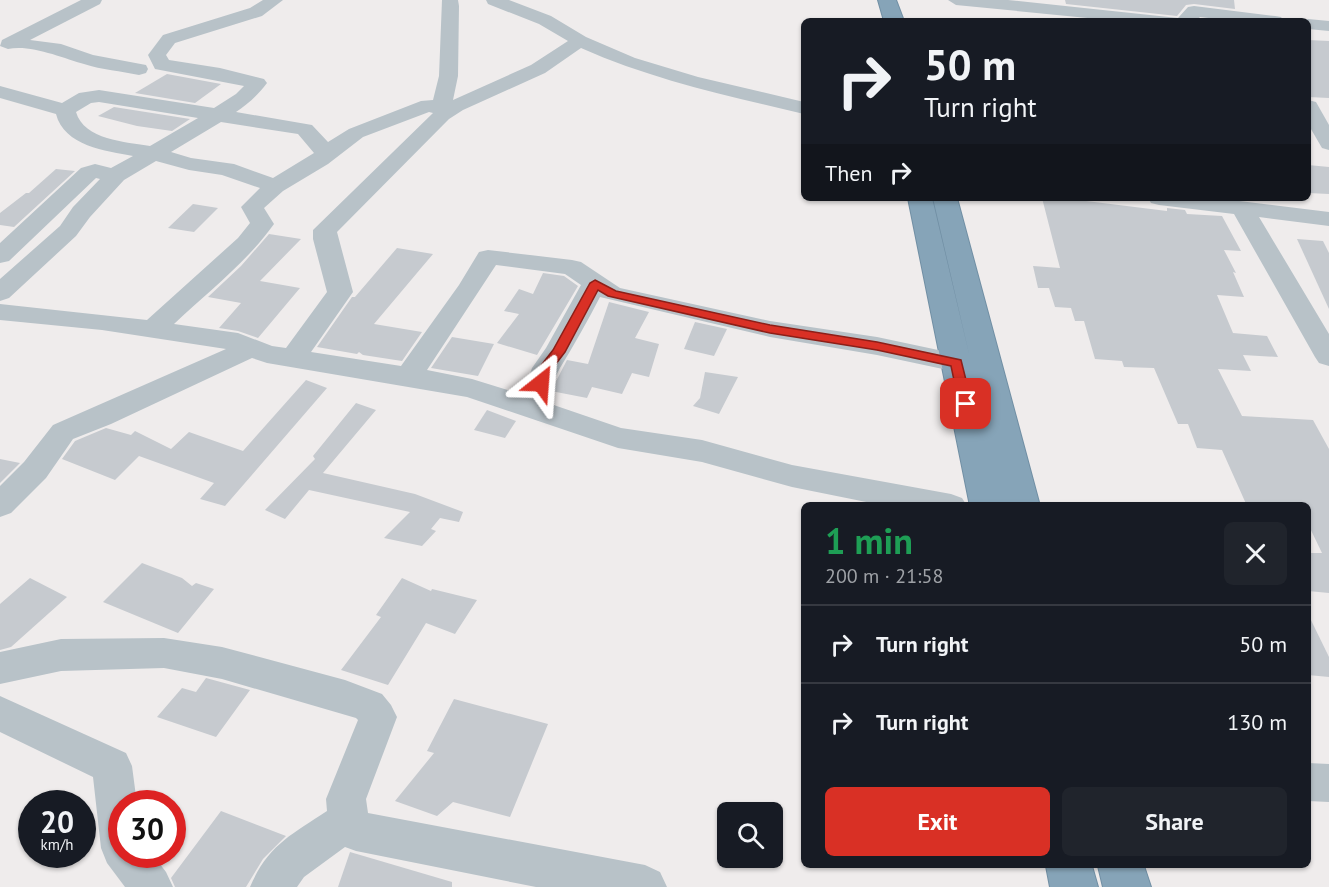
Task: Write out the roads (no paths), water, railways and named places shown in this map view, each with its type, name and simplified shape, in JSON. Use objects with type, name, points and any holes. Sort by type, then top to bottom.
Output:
[{"type":"highway","points":[[870,0],[874,18]]},
{"type":"highway","points":[[887,0],[893,18]]},
{"type":"highway","points":[[921,201],[987,502]]},
{"type":"highway","points":[[946,201],[1022,502]]},
{"type":"highway","points":[[1069,868],[1074,887]]},
{"type":"highway","points":[[1122,868],[1127,887]]},
{"type":"street","points":[[8,44],[94,0]]},
{"type":"street","points":[[162,65],[158,55],[169,39],[256,12],[275,0]]},
{"type":"street","points":[[444,110],[451,63],[450,43],[453,26],[450,0]]},
{"type":"street","points":[[494,0],[545,20],[580,41],[628,62],[693,82],[801,107]]},
{"type":"street","points":[[956,0],[1116,8],[1158,18]]},
{"type":"street","points":[[1194,11],[1251,18]]},
{"type":"street","points":[[1311,24],[1329,26]]},
{"type":"street","points":[[293,358],[340,292],[325,239],[326,230],[444,110],[538,69],[580,41]]},
{"type":"street","points":[[8,44],[61,49],[89,60],[139,69]]},
{"type":"street","points":[[0,92],[65,110],[139,69],[162,65],[220,74],[257,83],[243,98],[216,116],[116,176],[81,212],[68,231],[0,293]]},
{"type":"street","points":[[86,97],[99,96],[305,129],[326,153]]},
{"type":"street","points":[[152,330],[246,243],[262,224],[252,207],[275,186],[320,159],[356,133],[428,105],[444,110]]},
{"type":"street","points":[[1315,106],[1329,144]]},
{"type":"street","points":[[65,110],[68,121],[80,132],[98,142],[153,153],[189,164],[226,169],[275,186]]},
{"type":"street","points":[[0,256],[89,173],[95,171],[116,176]]},
{"type":"street","points":[[1184,201],[1242,208],[1291,206],[1329,219]]},
{"type":"street","points":[[1242,208],[1329,357]]},
{"type":"street","points":[[409,376],[471,286],[488,256],[572,267],[612,294],[770,329],[877,346],[957,363]]},
{"type":"street","points":[[523,406],[541,383],[546,368],[558,352],[595,283]]},
{"type":"street","points":[[0,312],[238,342],[267,354],[472,388],[618,438],[702,450],[792,476],[930,502]]},
{"type":"street","points":[[0,505],[35,470],[63,432],[122,408],[251,348]]},
{"type":"street","points":[[0,668],[62,655],[164,653],[222,663],[345,697],[369,706],[378,717],[346,799],[348,820],[356,831],[645,887]]},
{"type":"street","points":[[0,713],[112,766],[115,790]]},
{"type":"street","points":[[1311,782],[1329,783]]},
{"type":"street","points":[[272,887],[289,862],[348,820]]},
{"type":"street","points":[[136,868],[151,887]]}]
